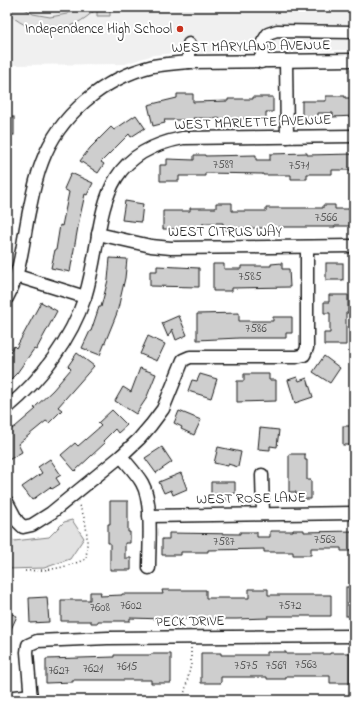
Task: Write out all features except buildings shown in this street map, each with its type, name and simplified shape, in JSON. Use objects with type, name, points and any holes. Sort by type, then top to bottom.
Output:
[{"type":"street","points":[[261,62],[263,42],[268,34],[277,31],[354,32]]},
{"type":"street","points":[[189,44],[189,62]]},
{"type":"street","name":"WEST MARYLAND AVENUE","points":[[7,298],[17,276],[30,207],[42,162],[55,137],[68,118],[85,101],[101,89],[120,78],[153,66],[189,62],[354,60]]},
{"type":"street","points":[[286,62],[287,137]]},
{"type":"street","name":"WEST MARLETTE AVENUE","points":[[7,408],[41,375],[49,365],[73,324],[85,297],[103,206],[109,189],[119,174],[131,161],[145,150],[164,141],[183,138],[354,136]]},
{"type":"street","name":"WEST CITRUS WAY","points":[[98,234],[151,246],[171,248],[354,246]]},
{"type":"street","points":[[7,502],[17,521],[23,527],[32,525],[52,513],[144,435],[163,409],[183,360],[190,357],[296,357],[304,355],[307,348],[307,247]]},
{"type":"street","points":[[17,276],[85,297]]},
{"type":"street","points":[[121,456],[142,483],[146,492],[149,516],[149,568]]},
{"type":"street","points":[[262,475],[263,514]]},
{"type":"street","name":"WEST ROSE LANE","points":[[149,516],[354,513]]},
{"type":"street","name":"PECK DRIVE","points":[[31,698],[26,652],[28,645],[37,641],[108,638],[354,636]]},
{"type":"street","points":[[7,698],[31,698]]},
{"type":"path","points":[[25,570],[53,570],[70,566],[86,559],[88,539],[82,511],[72,496]]},
{"type":"path","points":[[183,700],[191,664],[190,637]]},
{"type":"shaded area","name":"Independence High School","points":[[7,7],[354,7],[354,50],[177,53],[153,55],[125,64],[7,65]]},
{"type":"shaded area","points":[[7,7],[22,7],[33,14],[50,17],[67,14],[79,7],[110,7],[110,16],[97,16],[97,8],[87,17],[65,28],[42,30],[20,22],[7,12]]},
{"type":"shaded area","points":[[72,520],[84,538],[70,559],[44,568],[7,569],[7,535],[14,541],[49,537],[64,522]]},
{"type":"place","name":"Independence High School","points":[[180,29]]}]
